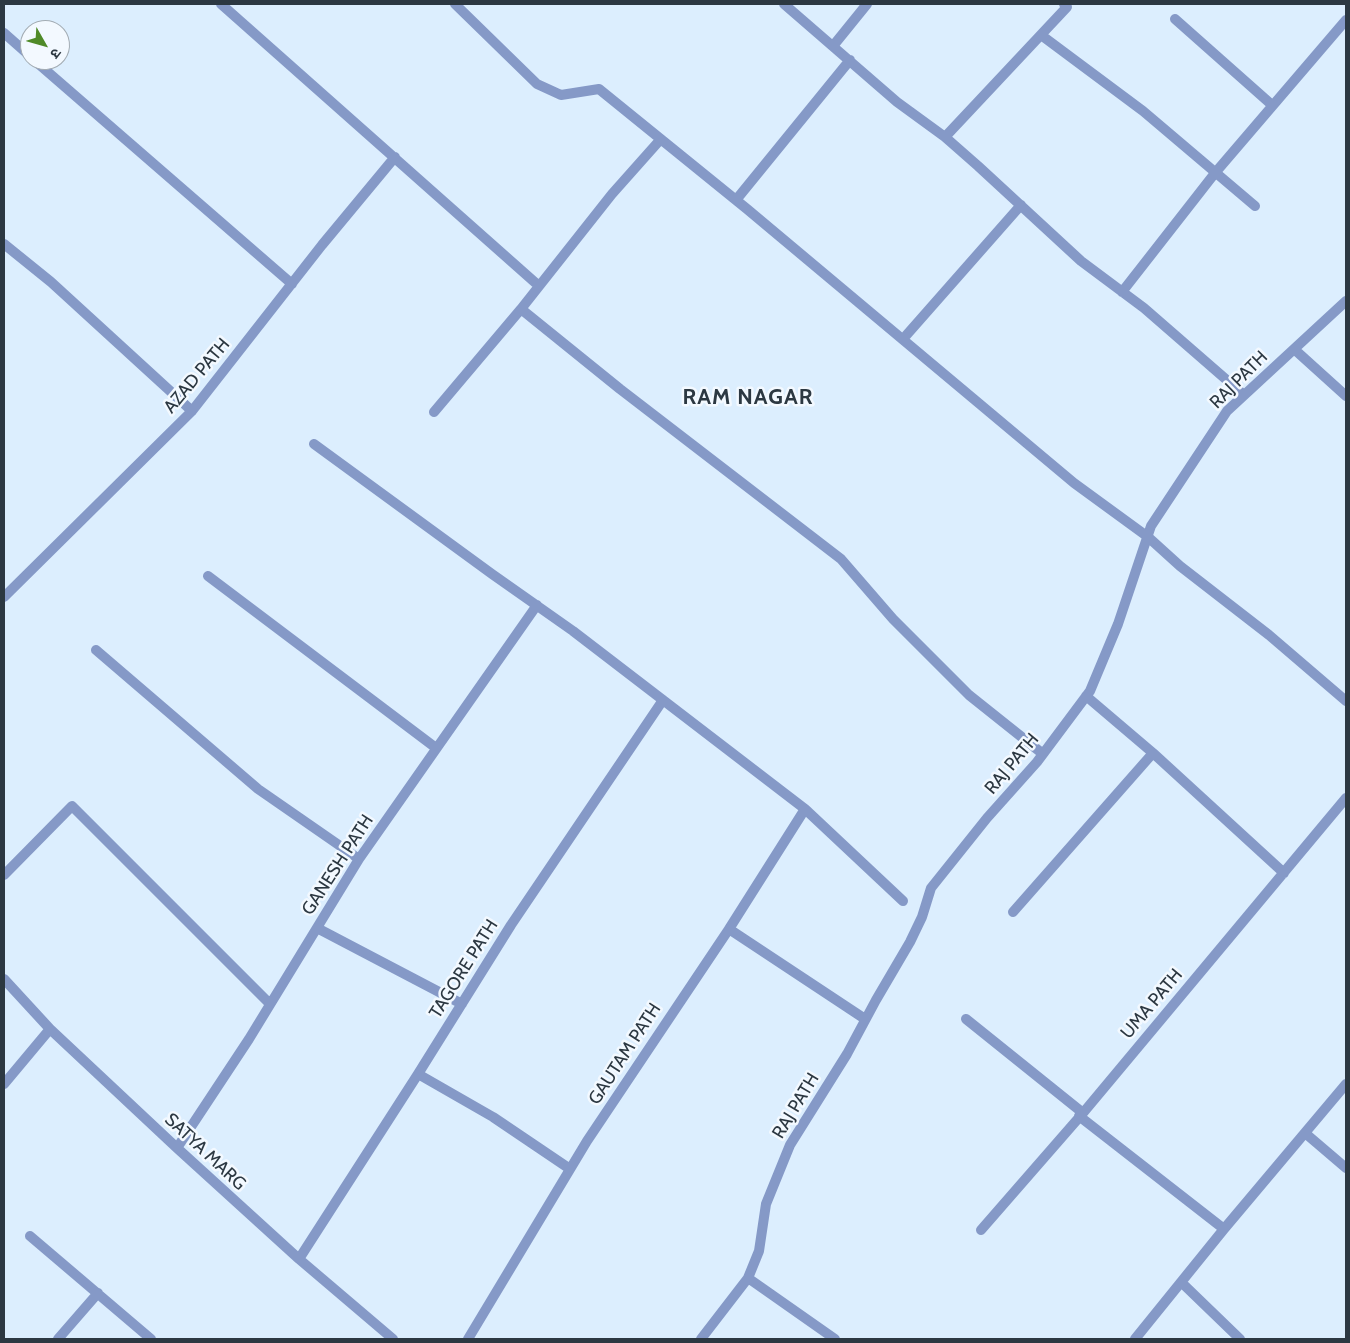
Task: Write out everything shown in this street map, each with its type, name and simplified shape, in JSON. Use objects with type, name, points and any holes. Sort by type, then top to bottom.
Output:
[{"type":"street","points":[[221,4],[539,286]]},
{"type":"street","points":[[455,4],[537,84],[561,95],[599,90],[736,200],[1074,483],[1148,537],[1180,566],[1269,635],[1346,701]]},
{"type":"street","points":[[784,4],[898,102],[945,138],[1021,205],[1080,261],[1144,308],[1244,395]]},
{"type":"street","points":[[833,46],[867,4]]},
{"type":"street","points":[[945,138],[1069,5]]},
{"type":"street","points":[[1175,19],[1272,105]]},
{"type":"street","points":[[1122,292],[1215,173],[1346,20]]},
{"type":"street","points":[[4,33],[20,47]]},
{"type":"street","points":[[1041,35],[1143,111],[1255,206]]},
{"type":"street","points":[[736,200],[850,60]]},
{"type":"street","points":[[46,70],[292,284]]},
{"type":"street","points":[[434,412],[521,309],[612,194],[660,140]]},
{"type":"street","name":"AZAD PATH","points":[[4,597],[192,411],[395,157]]},
{"type":"street","points":[[903,339],[1021,205]]},
{"type":"street","points":[[4,244],[50,282],[192,411]]},
{"type":"street","name":"RAJ PATH","points":[[748,1278],[759,1252],[766,1204],[790,1145],[847,1054],[910,942],[922,917],[930,888],[987,818],[1043,754],[1090,691],[1118,624],[1151,526],[1227,411],[1346,301]]},
{"type":"street","points":[[521,309],[620,389],[841,559],[893,619],[969,695],[1043,754]]},
{"type":"street","points":[[1294,349],[1346,396]]},
{"type":"street","points":[[314,444],[537,605],[805,809],[903,901]]},
{"type":"street","points":[[208,576],[436,748]]},
{"type":"street","name":"GANESH PATH","points":[[177,1148],[270,1004],[359,859],[537,605]]},
{"type":"street","points":[[96,650],[258,789],[359,859]]},
{"type":"street","points":[[1086,696],[1153,753],[1284,873]]},
{"type":"street","name":"TAGORE PATH","points":[[299,1259],[511,925],[663,700]]},
{"type":"street","points":[[1013,912],[1153,753]]},
{"type":"street","name":"UMA PATH","points":[[981,1230],[1081,1115],[1346,798]]},
{"type":"street","points":[[4,875],[72,806],[270,1004]]},
{"type":"street","name":"GAUTAM PATH","points":[[468,1339],[570,1170],[805,809]]},
{"type":"street","points":[[317,928],[462,1004]]},
{"type":"street","points":[[728,929],[865,1019]]},
{"type":"street","name":"SATYA MARG","points":[[4,980],[50,1029],[177,1148],[299,1259],[393,1339]]},
{"type":"street","points":[[966,1019],[1081,1115],[1224,1229]]},
{"type":"street","points":[[4,1084],[50,1029]]},
{"type":"street","points":[[418,1074],[493,1117],[570,1170]]},
{"type":"street","points":[[1135,1339],[1224,1229],[1346,1084]]},
{"type":"street","points":[[1305,1133],[1346,1168]]},
{"type":"street","points":[[30,1236],[151,1339]]},
{"type":"street","points":[[700,1339],[748,1278],[835,1339]]},
{"type":"street","points":[[1181,1282],[1240,1339]]},
{"type":"street","points":[[58,1339],[98,1293]]},
{"type":"district","name":"RAM NAGAR","points":[[748,398]]}]
